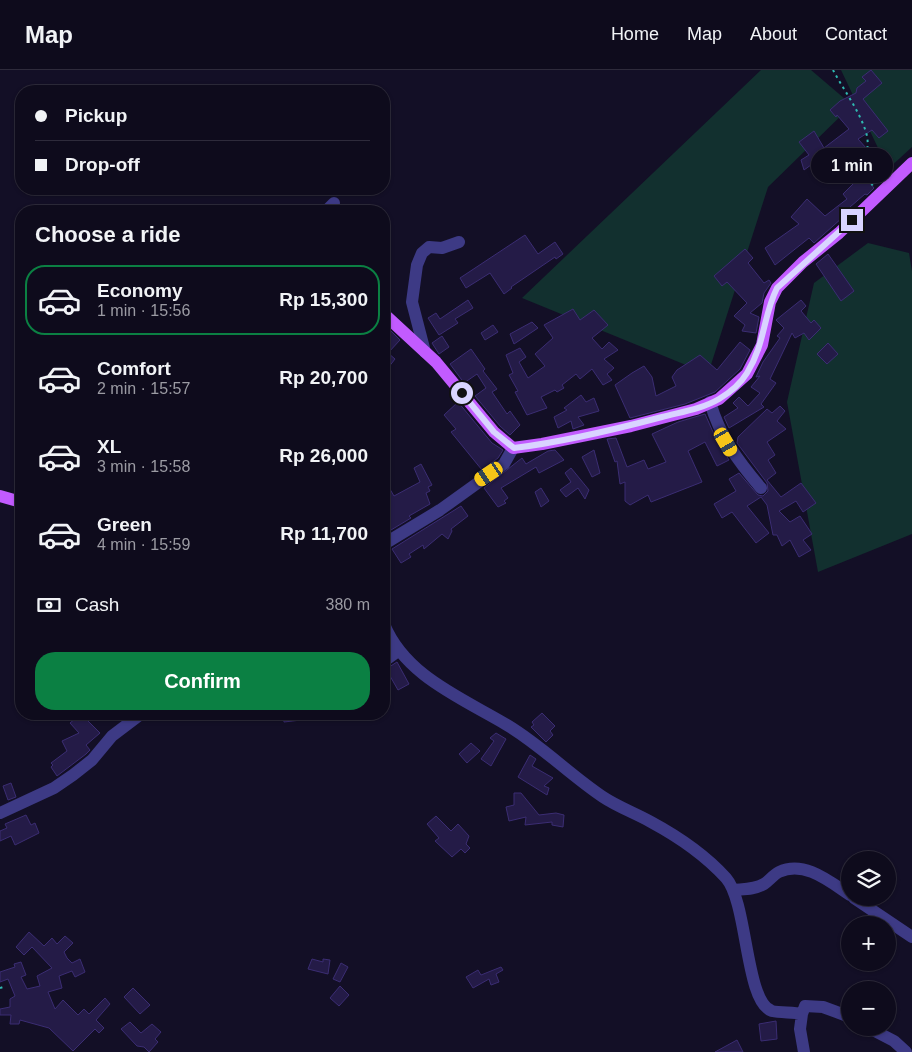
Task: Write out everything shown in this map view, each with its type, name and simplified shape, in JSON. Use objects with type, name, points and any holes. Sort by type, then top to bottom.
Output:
[{"type":"main road","points":[[390,320],[425,352],[494,432],[514,448],[631,426],[696,408],[710,402],[735,386],[747,374],[762,344],[770,302],[777,288],[911,166]]},
{"type":"main road","points":[[0,496],[15,500]]},
{"type":"street","points":[[425,352],[412,302],[417,265],[422,253],[429,248],[442,248],[459,242]]},
{"type":"street","points":[[710,402],[715,420],[735,457],[761,488]]},
{"type":"street","points":[[390,540],[440,510],[504,464],[514,448]]},
{"type":"street","points":[[390,636],[398,651],[413,666],[460,699],[534,743],[606,799],[653,823],[688,846],[725,878],[733,890],[743,925],[752,974],[762,1003],[772,1010],[802,1014]]},
{"type":"street","points":[[390,657],[398,651]]},
{"type":"street","points":[[0,813],[54,788],[73,775],[92,760],[112,736],[133,720]]},
{"type":"street","points":[[733,890],[753,888],[764,884],[777,873],[792,867],[817,874],[841,889]]},
{"type":"street","points":[[866,906],[912,937]]},
{"type":"street","points":[[804,1052],[800,1028],[805,1006],[823,1007],[841,1014]]},
{"type":"street","points":[[885,1036],[894,1041],[906,1052]]},
{"type":"path","points":[[833,70],[864,126],[868,141],[863,166],[866,176],[879,194]]},
{"type":"path","points":[[0,988],[6,986]]},
{"type":"green space","points":[[761,70],[811,70],[852,105],[768,187],[708,374],[522,298]]},
{"type":"green space","points":[[841,70],[912,70],[912,147],[888,169]]},
{"type":"green space","points":[[868,243],[909,253],[912,271],[912,534],[818,572],[787,402],[814,283]]},
{"type":"building","points":[[871,70],[882,83],[863,99],[888,131],[879,138],[872,130],[858,139],[867,149],[851,160],[874,188],[850,207],[852,209],[814,243],[809,238],[775,265],[765,248],[799,224],[791,217],[807,199],[825,216],[847,199],[843,194],[855,182],[853,179],[841,167],[826,179],[815,162],[804,170],[801,160],[809,155],[799,142],[814,131],[824,148],[849,129],[830,110],[840,101],[856,93],[857,88],[866,81],[862,77]]},
{"type":"building","points":[[525,235],[538,254],[555,242],[563,254],[556,259],[555,257],[511,287],[504,294],[490,273],[466,288],[460,278]]},
{"type":"building","points":[[745,249],[753,258],[748,263],[764,283],[769,280],[771,283],[764,293],[762,303],[750,313],[759,317],[756,333],[742,331],[745,325],[734,316],[747,303],[727,282],[722,286],[714,276]]},
{"type":"building","points":[[828,254],[854,291],[841,301],[816,264]]},
{"type":"building","points":[[468,300],[473,308],[455,319],[458,323],[439,335],[428,318],[436,313],[440,319]]},
{"type":"building","points":[[801,300],[806,306],[801,311],[811,323],[814,320],[821,328],[809,340],[804,333],[795,338],[792,333],[770,379],[776,383],[761,404],[764,407],[729,428],[724,417],[738,408],[733,403],[739,397],[748,406],[760,393],[751,387],[760,376],[756,377],[763,362],[780,338],[777,336],[784,328],[776,320]]},
{"type":"building","points":[[573,309],[580,320],[594,310],[608,325],[592,338],[602,349],[609,342],[618,350],[604,359],[614,368],[607,374],[612,380],[603,385],[592,369],[580,379],[576,374],[562,385],[564,388],[541,397],[547,408],[527,415],[515,392],[518,391],[509,375],[513,373],[506,355],[520,348],[526,357],[519,362],[528,378],[545,366],[535,354],[553,338],[544,325]]},
{"type":"building","points":[[532,322],[538,328],[514,344],[510,334]]},
{"type":"building","points":[[493,325],[498,332],[485,340],[481,333]]},
{"type":"building","points":[[390,330],[400,340],[390,351]]},
{"type":"building","points":[[442,336],[449,347],[439,354],[432,343]]},
{"type":"building","points":[[740,342],[750,350],[740,369],[715,392],[685,404],[630,418],[615,385],[632,373],[644,366],[652,377],[656,396],[676,386],[672,377],[677,370],[700,355],[717,370]]},
{"type":"building","points":[[828,343],[838,354],[827,364],[817,354]]},
{"type":"building","points":[[471,349],[485,369],[483,371],[497,389],[492,392],[507,414],[510,411],[520,425],[510,435],[475,396],[486,388],[477,374],[464,383],[450,364]]},
{"type":"building","points":[[390,355],[395,359],[390,365]]},
{"type":"building","points":[[581,395],[586,402],[594,398],[599,411],[578,417],[584,425],[573,429],[571,421],[558,428],[554,417],[567,410],[564,408]]},
{"type":"building","points":[[458,402],[492,443],[503,450],[498,458],[482,470],[451,432],[456,429],[444,415]]},
{"type":"building","points":[[780,406],[785,411],[777,421],[786,429],[767,442],[775,455],[768,460],[776,473],[767,480],[781,497],[801,483],[816,503],[803,512],[796,501],[779,511],[790,522],[800,516],[812,534],[803,540],[811,550],[799,557],[790,540],[782,546],[777,535],[773,535],[767,505],[761,497],[747,506],[769,533],[756,543],[732,512],[722,518],[714,504],[736,491],[729,479],[739,473],[758,495],[763,496],[768,491],[767,483],[737,443],[738,437],[767,409],[772,413]]},
{"type":"building","points":[[705,414],[717,441],[729,460],[717,466],[705,442],[688,451],[702,482],[651,502],[648,495],[630,505],[625,501],[625,482],[620,484],[617,461],[615,462],[607,439],[616,438],[627,467],[644,460],[648,469],[666,462],[652,434],[678,422]]},
{"type":"building","points":[[555,450],[564,460],[539,473],[536,467],[501,488],[508,498],[504,501],[506,503],[498,507],[484,488],[522,458],[526,464],[548,451]]},
{"type":"building","points":[[594,450],[600,473],[592,477],[582,457]]},
{"type":"building","points":[[421,464],[432,485],[428,487],[430,491],[426,493],[430,504],[409,516],[411,518],[391,530],[390,489],[394,496],[420,482],[414,468]]},
{"type":"building","points":[[571,468],[589,490],[585,499],[578,488],[566,497],[560,490],[571,482],[565,473]]},
{"type":"building","points":[[541,488],[549,501],[541,507],[535,492]]},
{"type":"building","points":[[461,506],[468,516],[451,529],[452,531],[448,539],[442,534],[424,549],[423,545],[409,554],[411,557],[401,563],[392,549]]},
{"type":"building","points":[[397,662],[409,684],[398,690],[390,676],[390,666]]},
{"type":"building","points":[[542,713],[555,726],[550,731],[553,735],[546,742],[531,727],[534,725],[532,722]]},
{"type":"building","points":[[74,720],[87,720],[100,733],[86,745],[90,750],[86,754],[57,776],[51,767],[53,765],[51,763],[67,751],[62,741],[79,733],[70,723]]},
{"type":"building","points":[[284,720],[301,720],[284,722]]},
{"type":"building","points":[[496,733],[506,739],[491,766],[481,759],[494,741],[490,738]]},
{"type":"building","points":[[471,743],[480,751],[467,763],[459,754]]},
{"type":"building","points":[[530,755],[536,759],[532,766],[553,778],[544,786],[549,788],[547,795],[518,777]]},
{"type":"building","points":[[11,783],[16,797],[8,800],[3,786]]},
{"type":"building","points":[[514,793],[521,793],[539,815],[556,813],[564,815],[563,827],[552,825],[552,822],[525,825],[526,817],[509,821],[506,807],[514,805]]},
{"type":"building","points":[[26,815],[31,825],[35,823],[39,833],[15,845],[11,836],[0,841],[0,831],[7,828],[5,824]]},
{"type":"building","points":[[436,816],[451,831],[458,824],[469,836],[466,844],[470,848],[465,853],[461,849],[452,857],[435,841],[439,838],[427,824]]},
{"type":"building","points":[[29,932],[44,946],[52,938],[57,944],[65,936],[73,943],[64,952],[67,958],[72,963],[80,959],[85,972],[75,977],[72,971],[59,976],[62,988],[48,992],[55,1009],[63,1000],[78,1015],[84,1009],[89,1014],[105,998],[110,1004],[96,1020],[104,1028],[99,1033],[95,1029],[73,1051],[49,1028],[20,1020],[19,1024],[10,1024],[11,1015],[0,1015],[0,1009],[10,1007],[10,999],[15,996],[8,979],[0,982],[0,972],[15,967],[14,964],[21,962],[26,975],[21,977],[27,989],[40,986],[37,976],[52,968],[32,947],[24,955],[16,947]]},
{"type":"building","points":[[312,959],[323,962],[323,959],[330,960],[328,974],[308,969]]},
{"type":"building","points":[[341,963],[348,967],[340,982],[333,979]]},
{"type":"building","points":[[501,967],[503,970],[496,974],[499,982],[491,985],[489,979],[473,988],[466,977],[478,970],[481,975]]},
{"type":"building","points":[[340,986],[349,995],[339,1006],[330,998]]},
{"type":"building","points":[[133,988],[150,1005],[140,1014],[124,997]]},
{"type":"building","points":[[776,1021],[777,1039],[761,1041],[759,1024]]},
{"type":"building","points":[[130,1022],[141,1033],[152,1024],[161,1032],[155,1039],[158,1042],[149,1052],[144,1047],[137,1046],[121,1029]]},
{"type":"building","points":[[737,1040],[743,1052],[715,1052]]},
{"type":"route","points":[[462,393],[494,432],[514,448],[631,426],[696,408],[719,399],[747,374],[762,344],[770,302],[777,288],[803,262],[852,220]]}]
